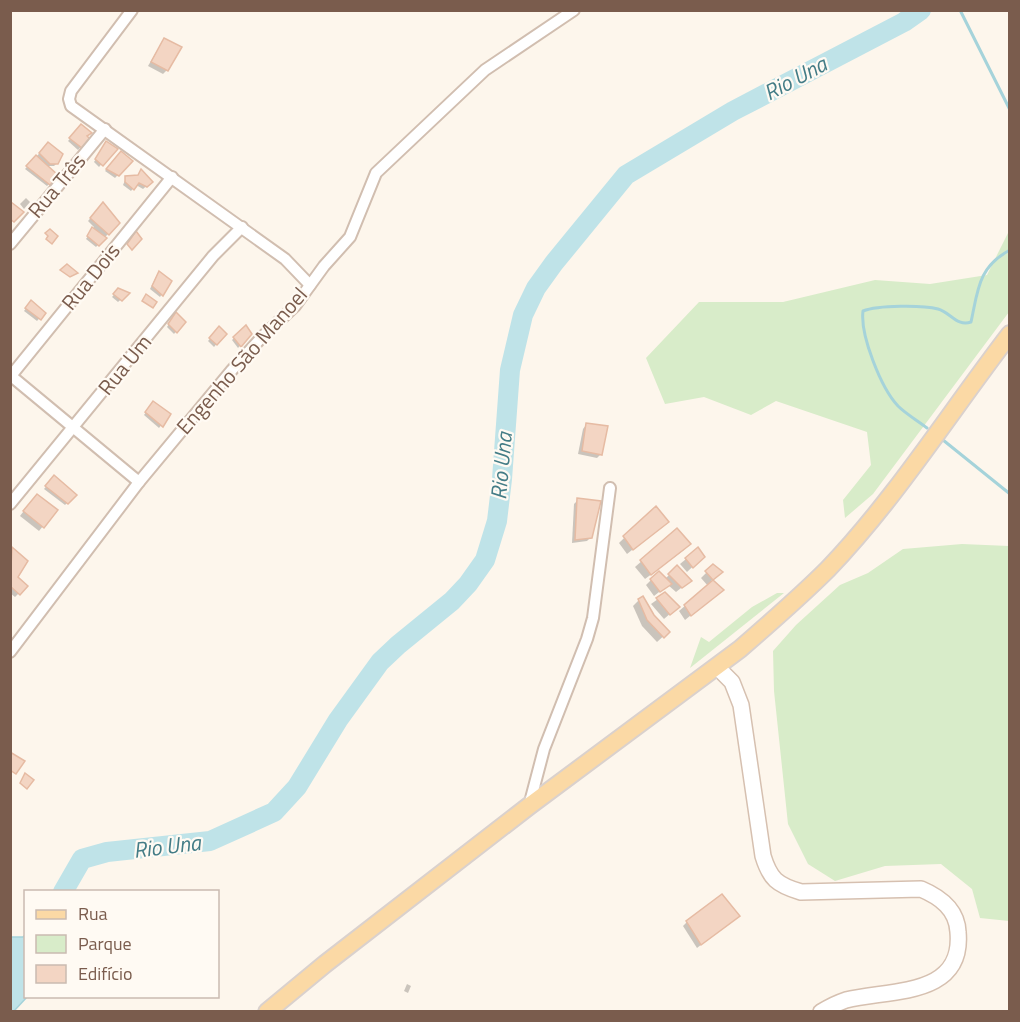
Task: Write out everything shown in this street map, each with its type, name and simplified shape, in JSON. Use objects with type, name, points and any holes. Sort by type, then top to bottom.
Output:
[{"type":"main road","points":[[267,1011],[325,963],[529,806],[717,667],[772,622],[836,560],[898,485],[1010,334]]},
{"type":"street","name":"Engenho São Manoel","points":[[10,652],[139,482],[232,370],[295,306],[310,285],[285,259],[71,106],[69,99],[71,91],[132,10]]},
{"type":"street","points":[[310,285],[350,237],[376,173],[485,70],[574,10]]},
{"type":"street","name":"Rua Três","points":[[10,244],[105,129]]},
{"type":"street","name":"Rua Dois","points":[[11,376],[172,177]]},
{"type":"street","name":"Rua Um","points":[[10,504],[213,256],[242,227]]},
{"type":"street","points":[[11,376],[139,482]]},
{"type":"street","points":[[529,806],[544,749],[593,618],[610,488]]},
{"type":"street","points":[[717,667],[732,682],[741,705],[763,855],[768,872],[783,887],[801,892],[921,889],[935,895],[948,905],[958,923],[959,939],[954,958],[937,980],[922,988],[848,1000],[821,1011]]},
{"type":"green space","points":[[1009,231],[1009,312],[873,494],[845,518],[843,500],[871,465],[867,432],[776,401],[751,415],[704,397],[665,404],[646,358],[699,302],[783,302],[875,280],[930,284],[987,275]]},
{"type":"green space","points":[[962,544],[1009,546],[1009,921],[980,918],[972,889],[941,864],[885,866],[835,881],[808,864],[788,824],[774,691],[773,651],[796,625],[840,585],[868,573],[903,549]]},
{"type":"green space","points":[[777,593],[784,593],[690,668],[701,637],[709,642],[752,607]]},
{"type":"water","points":[[11,937],[23,937],[24,998],[26,998],[14,1011],[11,1011]]},
{"type":"building","points":[[164,38],[182,47],[168,71],[151,62]]},
{"type":"building","points":[[81,124],[92,133],[87,136],[90,139],[82,148],[69,138]]},
{"type":"building","points":[[106,141],[118,149],[103,166],[95,159]]},
{"type":"building","points":[[48,142],[63,154],[58,164],[50,164],[39,153]]},
{"type":"building","points":[[121,151],[133,161],[119,176],[106,169]]},
{"type":"building","points":[[36,155],[59,176],[50,185],[26,166]]},
{"type":"building","points":[[141,169],[153,182],[147,187],[139,183],[134,190],[125,182],[125,176],[138,175]]},
{"type":"building","points":[[11,202],[24,212],[14,222],[10,219]]},
{"type":"building","points":[[103,202],[120,223],[109,235],[90,218]]},
{"type":"building","points":[[92,227],[107,238],[99,246],[87,236]]},
{"type":"building","points":[[50,229],[58,236],[52,244],[46,239],[48,236],[45,233]]},
{"type":"building","points":[[136,231],[142,239],[132,250],[127,244]]},
{"type":"building","points":[[67,264],[78,273],[70,277],[60,270]]},
{"type":"building","points":[[159,271],[172,281],[163,296],[152,286]]},
{"type":"building","points":[[118,288],[130,293],[122,301],[113,294]]},
{"type":"building","points":[[146,294],[157,302],[153,308],[142,301]]},
{"type":"building","points":[[31,300],[46,313],[41,320],[25,308]]},
{"type":"building","points":[[176,312],[186,322],[177,333],[168,324]]},
{"type":"building","points":[[246,325],[252,334],[241,347],[233,337]]},
{"type":"building","points":[[219,326],[227,334],[217,345],[209,338]]},
{"type":"building","points":[[153,401],[171,414],[163,427],[145,412]]},
{"type":"building","points":[[586,423],[608,426],[602,455],[582,451]]},
{"type":"building","points":[[54,475],[77,495],[68,504],[45,486]]},
{"type":"building","points":[[37,494],[58,510],[44,528],[23,511]]},
{"type":"building","points":[[577,498],[601,501],[592,538],[575,540]]},
{"type":"building","points":[[656,506],[669,522],[633,550],[623,536]]},
{"type":"building","points":[[677,528],[691,544],[651,575],[640,560]]},
{"type":"building","points":[[12,547],[28,561],[18,577],[28,586],[20,595],[10,586]]},
{"type":"building","points":[[698,547],[705,557],[693,568],[685,558]]},
{"type":"building","points":[[713,564],[723,572],[713,580],[705,571]]},
{"type":"building","points":[[677,565],[692,581],[682,588],[668,574]]},
{"type":"building","points":[[659,571],[672,584],[660,592],[650,579]]},
{"type":"building","points":[[713,580],[724,590],[691,616],[684,605]]},
{"type":"building","points":[[665,592],[680,607],[670,615],[656,598]]},
{"type":"building","points":[[643,596],[654,615],[670,632],[664,638],[647,620],[638,599]]},
{"type":"building","points":[[10,752],[25,761],[16,774],[10,770]]},
{"type":"building","points":[[25,773],[34,780],[27,789],[20,783]]},
{"type":"building","points":[[722,894],[740,916],[701,945],[686,921]]},
{"type":"waterway","name":"Rio Una","points":[[64,890],[82,859],[107,852],[210,841],[274,812],[297,787],[338,720],[380,662],[452,601],[468,584],[485,560],[497,521],[510,370],[523,315],[536,288],[554,263],[626,175],[733,111],[904,22],[921,10]]},
{"type":"waterway","points":[[960,10],[1010,110]]},
{"type":"waterway","points":[[927,428],[908,415],[891,398],[868,347],[863,311],[912,306],[938,309],[958,321],[971,322],[978,290],[985,272],[991,264],[1010,250]]},
{"type":"waterway","points":[[943,440],[1010,494]]}]
